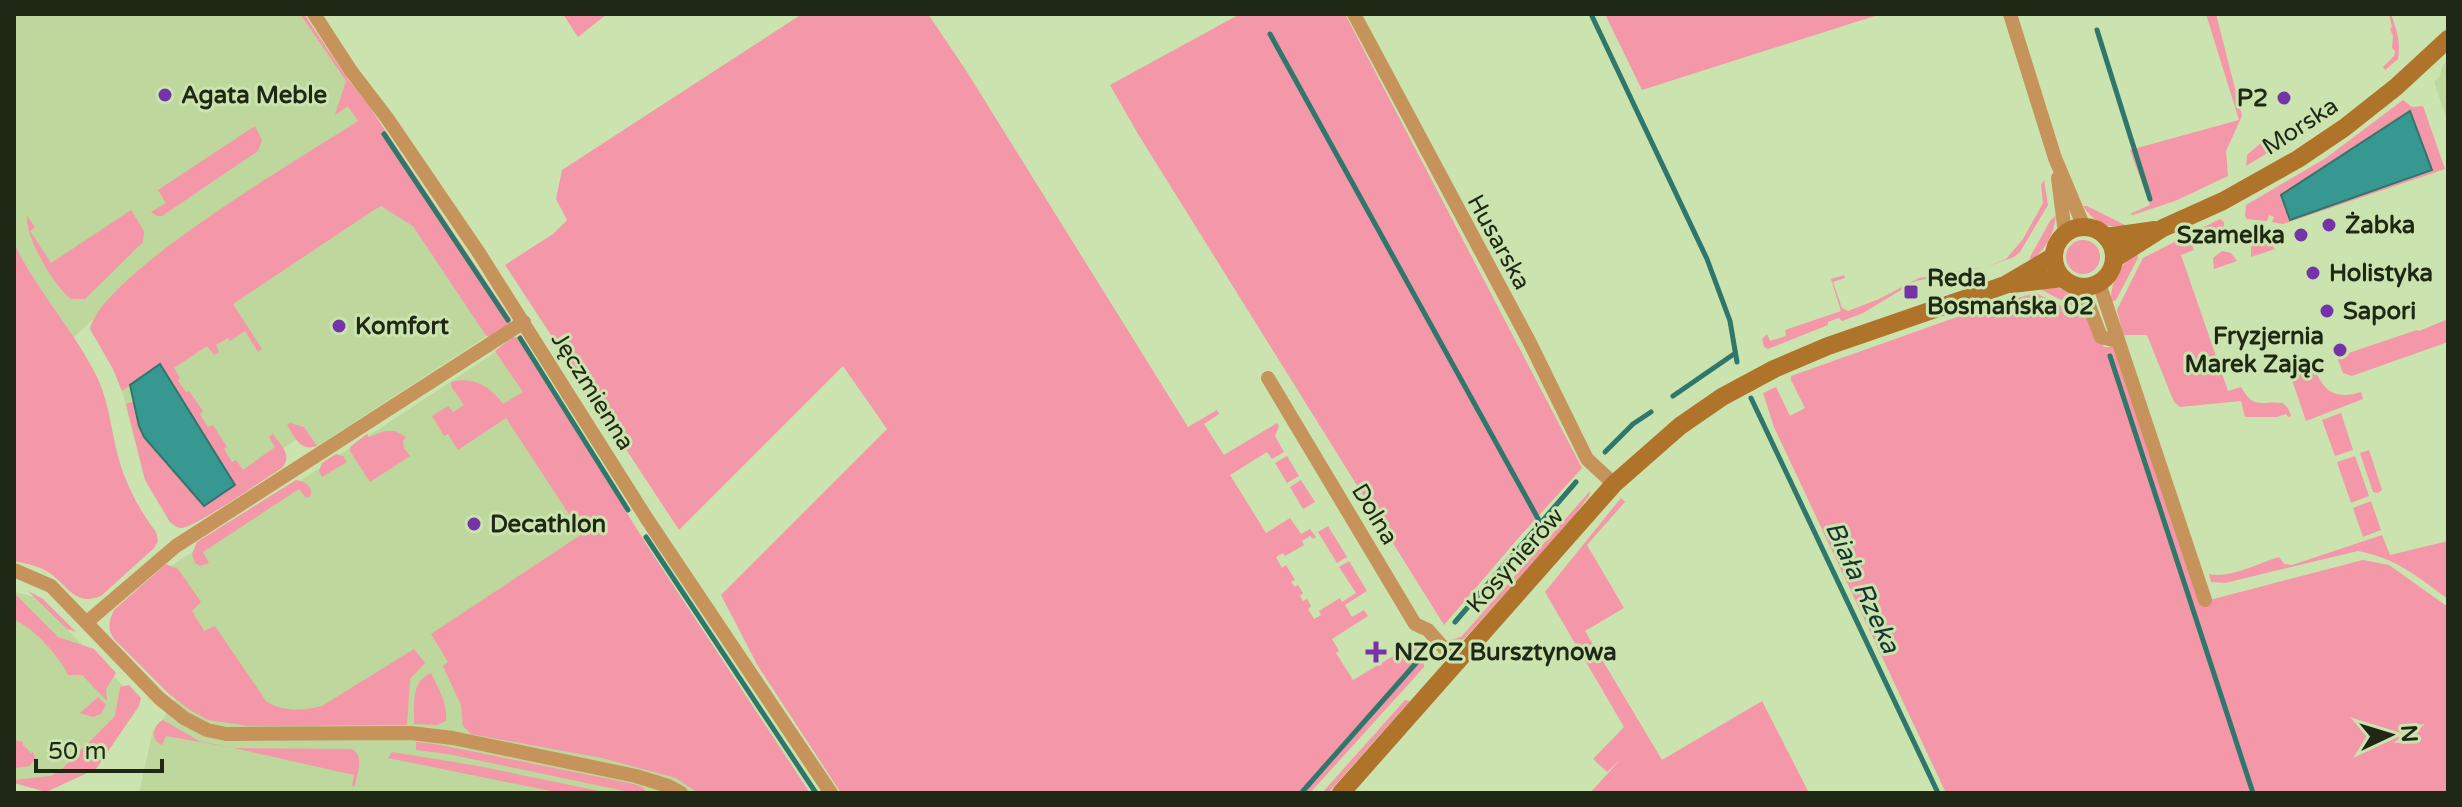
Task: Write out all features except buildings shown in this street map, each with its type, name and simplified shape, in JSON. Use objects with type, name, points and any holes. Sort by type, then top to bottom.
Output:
[{"type":"main road","name":"Morska","points":[[2091,285],[2107,277],[2114,259],[2163,228],[2232,196],[2332,136],[2396,87],[2448,39]]},
{"type":"main road","points":[[2091,285],[2075,286],[2057,272],[2054,256],[2065,233],[2084,227],[2100,232],[2111,244],[2114,259]]},
{"type":"main road","name":"Morska","points":[[2106,237],[2163,228]]},
{"type":"main road","points":[[2005,285],[2054,256]]},
{"type":"main road","points":[[2005,285],[2062,278]]},
{"type":"main road","name":"Kosynierów","points":[[1341,793],[1614,484],[1680,426],[1747,383],[1828,346],[2005,285]]},
{"type":"street","name":"Jęczmienna","points":[[314,14],[524,322],[647,519],[831,793]]},
{"type":"street","name":"Husarska","points":[[1354,14],[1529,341],[1587,459],[1614,484]]},
{"type":"street","points":[[2010,14],[2055,158],[2084,227]]},
{"type":"street","points":[[2055,158],[2065,233]]},
{"type":"street","points":[[2091,285],[2111,337],[2135,384],[2205,600]]},
{"type":"street","points":[[87,622],[176,546],[524,322]]},
{"type":"street","name":"Dolna","points":[[1268,378],[1415,624],[1428,630],[1456,662]]},
{"type":"street","points":[[14,570],[51,586],[159,698],[184,718],[207,730],[226,734],[411,733],[453,738],[636,776],[681,793]]},
{"type":"shaded area","points":[[14,14],[300,14],[346,81],[336,114],[348,105],[358,121],[108,305],[73,338],[26,270],[14,243]]},
{"type":"shaded area","points":[[300,14],[304,14],[367,103],[511,319],[509,326],[490,338],[413,226],[381,206],[374,210],[233,304],[262,349],[258,352],[245,331],[230,341],[228,338],[216,345],[219,352],[214,355],[207,346],[174,368],[180,378],[178,381],[203,411],[200,414],[208,427],[213,425],[227,447],[224,449],[232,462],[236,460],[243,470],[275,447],[269,437],[273,434],[286,455],[282,468],[215,512],[181,528],[170,522],[145,480],[126,404],[135,401],[139,426],[159,364],[122,391],[90,329],[103,305],[166,248],[252,188],[358,121],[348,106],[335,115],[346,81]]},
{"type":"shaded area","points":[[563,14],[607,14],[578,37]]},
{"type":"shaded area","points":[[802,14],[928,14],[1188,427],[1217,410],[1219,414],[1204,424],[1224,455],[1277,423],[1279,426],[1275,436],[1284,452],[1272,459],[1267,452],[1230,475],[1266,533],[1290,518],[1301,534],[1310,529],[1316,537],[1313,539],[1310,536],[1302,541],[1304,545],[1285,556],[1283,553],[1276,557],[1282,568],[1286,565],[1295,580],[1291,582],[1295,587],[1298,585],[1303,593],[1300,596],[1303,601],[1307,599],[1314,619],[1321,615],[1319,611],[1340,598],[1342,602],[1356,593],[1339,567],[1349,561],[1367,591],[1345,605],[1352,617],[1364,610],[1368,616],[1332,639],[1339,651],[1336,653],[1353,680],[1415,643],[1423,646],[1424,667],[1310,793],[841,793],[758,666],[721,595],[887,429],[843,366],[679,530],[505,265],[553,234],[567,220],[556,199],[562,170]]},
{"type":"shaded area","points":[[1240,14],[1345,14],[1582,468],[1444,625],[1110,85]]},
{"type":"shaded area","points":[[1605,14],[1881,14],[1642,90]]},
{"type":"shaded area","points":[[2206,14],[2216,14],[2242,116],[2226,151],[2228,176],[2175,201],[2130,214],[2150,205],[2130,150],[2239,120]]},
{"type":"shaded area","points":[[2389,14],[2397,31],[2399,53],[2398,59],[2385,70],[2383,67],[2395,51],[2392,48]]},
{"type":"shaded area","points":[[2448,60],[2448,122],[2434,82]]},
{"type":"shaded area","points":[[2403,100],[2412,107],[2423,106],[2445,169],[2283,224],[2272,222],[2274,217],[2269,215],[2267,221],[2247,219],[2246,205],[2326,158]]},
{"type":"shaded area","points":[[255,126],[262,140],[258,151],[162,216],[151,212],[166,203],[158,190]]},
{"type":"shaded area","points":[[2307,129],[2246,166],[2247,155],[2262,142],[2276,146]]},
{"type":"shaded area","points":[[410,171],[507,323],[317,446],[296,440],[283,448],[282,468],[198,521],[182,528],[176,527],[145,480],[122,391],[113,369]]},
{"type":"shaded area","points":[[2044,180],[2048,205],[2020,252],[2014,257],[1986,267],[2006,259],[2023,239],[2043,203],[2041,184]]},
{"type":"shaded area","points":[[2083,206],[2087,206],[2127,226],[2102,224]]},
{"type":"shaded area","points":[[131,210],[144,231],[143,242],[85,299],[71,299],[42,260],[31,236],[28,225],[27,216],[35,227],[30,231],[51,263]]},
{"type":"shaded area","points":[[2056,215],[2048,241],[2031,261],[2030,257]]},
{"type":"shaded area","points":[[2220,219],[2224,222],[2220,236],[2215,239],[2209,228],[2189,238],[2194,250],[2181,255],[2228,391],[2241,387],[2255,402],[2283,403],[2291,416],[2245,417],[2241,401],[2180,407],[2174,402],[2147,335],[2123,335],[2117,310],[2143,258]]},
{"type":"shaded area","points":[[2083,240],[2095,245],[2100,257],[2095,269],[2083,274],[2071,269],[2066,257],[2071,245]]},
{"type":"shaded area","points":[[2260,240],[2269,242],[2275,249],[2251,257],[2251,247]]},
{"type":"shaded area","points":[[14,243],[98,379],[124,476],[156,532],[158,541],[154,548],[101,596],[79,597],[43,569],[14,561]]},
{"type":"shaded area","points":[[2222,251],[2231,253],[2237,261],[2214,269],[2213,258]]},
{"type":"shaded area","points":[[2137,253],[2138,258],[2116,300],[2111,302],[2117,274]]},
{"type":"shaded area","points":[[1986,267],[1916,281],[1863,313],[1842,321],[1839,318],[1828,322],[1828,325],[1768,349],[1764,347],[1762,339],[1767,334],[1770,341],[1786,336],[1785,330],[1841,311],[1831,279],[1844,275],[1845,278],[1833,282],[1842,308],[1848,311],[1919,278]]},
{"type":"shaded area","points":[[2055,286],[2073,295],[2085,309],[2080,310],[2040,289]]},
{"type":"shaded area","points":[[2036,293],[2089,318],[2104,347],[2115,347],[2202,602],[2363,560],[2389,565],[2448,607],[2448,793],[1946,793],[1774,427],[1763,393],[1776,387],[1790,416],[1805,408],[1791,376],[1988,306]]},
{"type":"shaded area","points":[[2448,319],[2448,342],[2352,376],[2343,373],[2337,357]]},
{"type":"shaded area","points":[[517,337],[650,550],[810,793],[698,793],[676,778],[602,758],[471,734],[463,726],[461,705],[443,666],[448,662],[431,634],[582,534],[506,418],[458,450],[448,434],[444,436],[432,416],[448,406],[453,412],[464,405],[451,382],[467,380],[480,384],[503,404],[523,392],[495,351]]},
{"type":"shaded area","points":[[517,338],[735,793],[139,793],[153,730],[163,720],[177,696],[165,570]]},
{"type":"shaded area","points":[[2312,360],[2328,390],[2341,395],[2361,392],[2363,399],[2306,421],[2288,368]]},
{"type":"shaded area","points":[[2341,413],[2353,450],[2335,456],[2322,420]]},
{"type":"shaded area","points":[[287,425],[304,427],[317,446],[302,445]]},
{"type":"shaded area","points":[[395,431],[406,437],[404,448],[410,456],[370,482],[350,447],[367,434],[369,437]]},
{"type":"shaded area","points":[[2369,450],[2382,490],[2378,493],[2373,492],[2360,453]]},
{"type":"shaded area","points":[[336,454],[343,456],[347,462],[322,477],[319,471],[322,463]]},
{"type":"shaded area","points":[[1287,456],[1299,476],[1287,483],[1275,463]]},
{"type":"shaded area","points":[[2355,456],[2369,496],[2351,503],[2337,462]]},
{"type":"shaded area","points":[[296,480],[308,485],[310,497],[306,498],[299,489],[203,552],[209,563],[200,566],[195,563],[192,554],[197,542]]},
{"type":"shaded area","points":[[1301,480],[1315,502],[1303,509],[1290,487]]},
{"type":"shaded area","points":[[1590,491],[1574,516],[1465,638],[1454,645],[1445,641],[1461,637]]},
{"type":"shaded area","points":[[1621,498],[1625,502],[1587,545],[1624,608],[1585,631],[1662,760],[1762,701],[1809,793],[1590,793],[1620,760],[1607,772],[1593,759],[1624,727],[1545,592]]},
{"type":"shaded area","points":[[2371,501],[2381,530],[2363,537],[2353,508]]},
{"type":"shaded area","points":[[1328,526],[1347,557],[1337,563],[1318,532]]},
{"type":"shaded area","points":[[2382,535],[2390,555],[2448,541],[2448,599],[2395,563],[2358,551],[2225,583],[2211,582],[2209,574],[2235,572],[2279,557],[2284,564],[2292,565]]},
{"type":"shaded area","points":[[166,564],[178,569],[201,602],[192,611],[204,631],[215,626],[266,701],[279,707],[300,710],[322,706],[414,649],[425,663],[410,679],[407,725],[249,726],[208,720],[190,710],[169,694],[114,639],[110,628],[114,610]]},
{"type":"shaded area","points":[[28,591],[43,599],[76,632],[67,629]]},
{"type":"shaded area","points":[[14,592],[35,597],[139,702],[90,768],[36,784],[14,779]]},
{"type":"shaded area","points":[[14,593],[58,637],[94,649],[116,673],[106,689],[107,701],[82,675],[68,675],[45,643],[14,620]]},
{"type":"shaded area","points":[[431,673],[444,702],[446,721],[437,725],[414,724],[417,688]]},
{"type":"shaded area","points":[[129,685],[141,698],[139,706],[96,769],[46,792],[14,783],[14,780],[51,776],[61,770],[115,716],[120,687]]},
{"type":"shaded area","points":[[98,697],[106,705],[101,714],[93,717],[80,713]]},
{"type":"shaded area","points":[[1405,700],[1410,701],[1328,793],[1322,793]]},
{"type":"shaded area","points":[[163,720],[199,741],[234,748],[166,736],[162,745],[154,733]]},
{"type":"shaded area","points":[[14,740],[23,742],[33,752],[35,758],[30,766],[14,768]]},
{"type":"shaded area","points":[[416,742],[634,784],[648,793],[634,793],[416,750]]},
{"type":"shaded area","points":[[234,748],[352,749],[359,761],[355,786],[352,786],[354,775]]},
{"type":"shaded area","points":[[392,752],[609,793],[561,793],[388,758]]},
{"type":"water","points":[[2410,111],[2432,170],[2290,220],[2281,195]]},
{"type":"water","points":[[160,364],[235,485],[204,506],[144,437],[139,426],[130,385]]},
{"type":"waterway","name":"Biała Rzeka","points":[[1591,14],[1707,259],[1730,321],[1737,362]]},
{"type":"waterway","points":[[2097,30],[2150,199]]},
{"type":"waterway","points":[[1270,34],[1541,524]]},
{"type":"waterway","points":[[384,134],[508,320]]},
{"type":"waterway","points":[[520,338],[628,510]]},
{"type":"waterway","points":[[1673,396],[1734,354]]},
{"type":"waterway","points":[[2110,356],[2253,793]]},
{"type":"waterway","name":"Biała Rzeka","points":[[1751,398],[1938,793]]},
{"type":"waterway","points":[[1605,452],[1633,424],[1651,412]]},
{"type":"waterway","points":[[1455,622],[1576,482]]},
{"type":"waterway","points":[[646,537],[816,793]]},
{"type":"waterway","points":[[1303,791],[1417,662]]},
{"type":"place","name":"Agata Meble","points":[[165,95]]},
{"type":"place","name":"P2","points":[[2284,98]]},
{"type":"place","name":"Żabka","points":[[2329,225]]},
{"type":"place","name":"Szamelka","points":[[2301,235]]},
{"type":"place","name":"Holistyka","points":[[2313,273]]},
{"type":"place","name":"Reda Bosmańska 02","points":[[1911,292]]},
{"type":"place","name":"Sapori","points":[[2327,311]]},
{"type":"place","name":"Komfort","points":[[339,326]]},
{"type":"place","name":"Fryzjernia Marek Zając","points":[[2340,350]]},
{"type":"place","name":"Decathlon","points":[[474,524]]},
{"type":"place","name":"NZOZ Bursztynowa","points":[[1376,652]]}]
